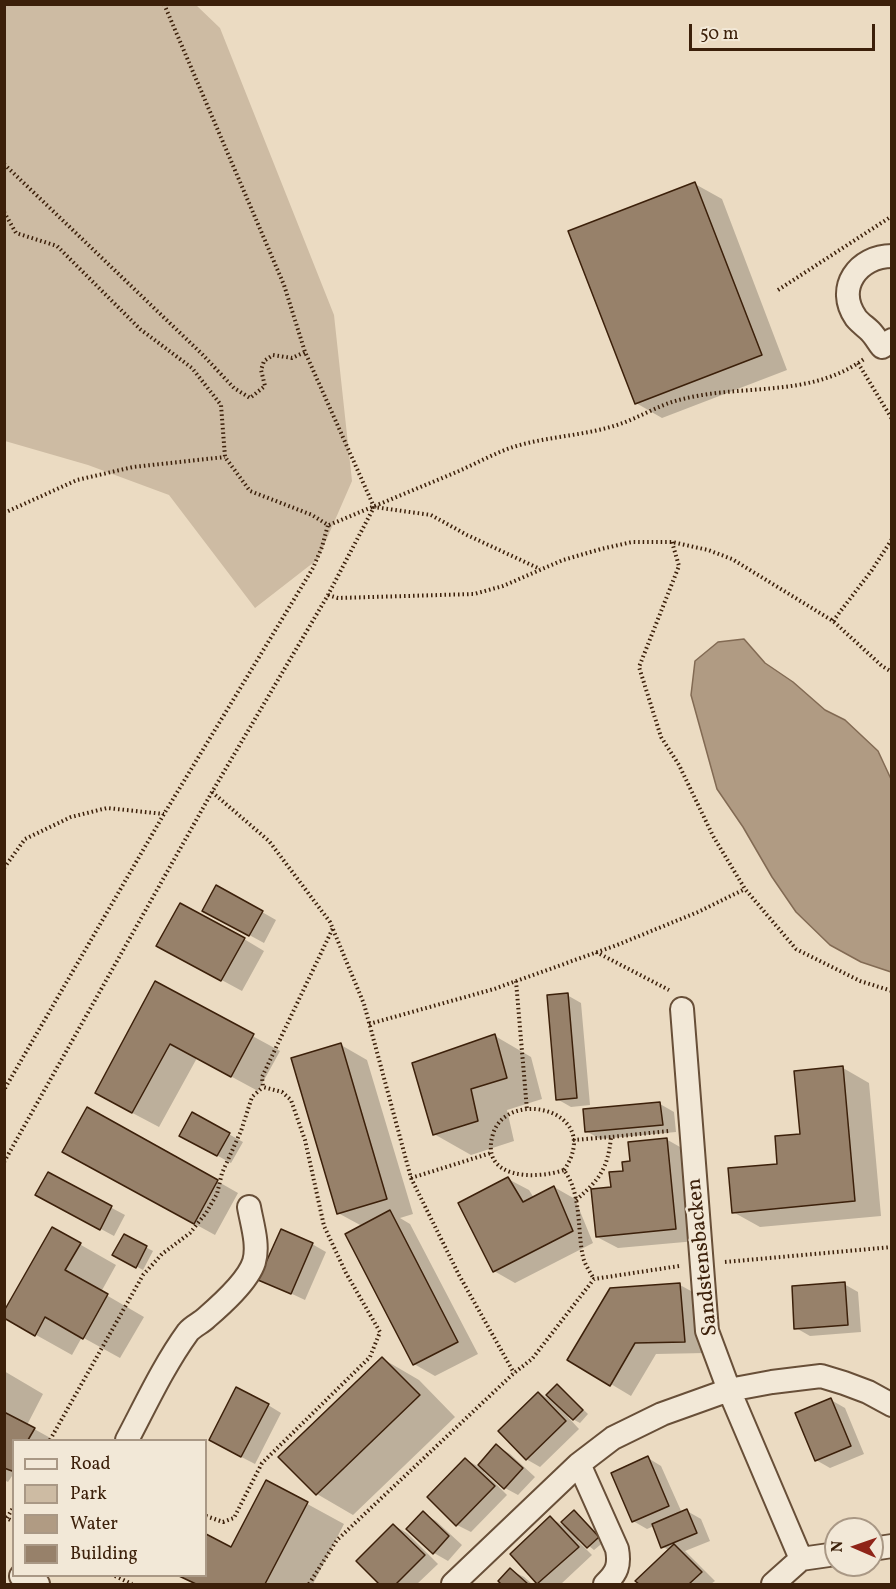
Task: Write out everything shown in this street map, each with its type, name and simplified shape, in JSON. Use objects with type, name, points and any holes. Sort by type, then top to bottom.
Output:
[{"type":"street","points":[[887,343],[856,318],[848,297],[850,282],[858,268],[872,259],[891,256]]},
{"type":"street","name":"Sandstensbacken","points":[[682,1009],[707,1331],[729,1390],[801,1559]]},
{"type":"street","points":[[128,1439],[190,1329],[206,1319],[225,1300],[245,1278],[254,1262],[256,1246],[249,1207]]},
{"type":"street","points":[[453,1584],[579,1464],[613,1438],[662,1414],[729,1390],[821,1376],[852,1386],[891,1405]]},
{"type":"street","points":[[579,1464],[617,1549],[619,1565],[613,1577],[605,1584]]},
{"type":"street","points":[[773,1584],[801,1559],[824,1556]]},
{"type":"path","points":[[164,4],[284,285],[304,352],[374,507]]},
{"type":"path","points":[[4,164],[202,354],[234,388],[250,398],[265,386],[261,370],[264,361],[273,355],[292,358],[304,352]]},
{"type":"path","points":[[4,212],[16,233],[57,246],[140,329],[192,368],[221,405],[225,457],[250,491],[312,515],[328,525]]},
{"type":"path","points":[[778,290],[891,216]]},
{"type":"path","points":[[328,525],[512,447],[553,437],[585,434],[619,424],[679,400],[737,391],[771,390],[812,382],[858,363],[887,343]]},
{"type":"path","points":[[858,363],[891,419]]},
{"type":"path","points":[[4,513],[77,480],[133,467],[225,457]]},
{"type":"path","points":[[374,507],[431,515],[467,535],[540,569]]},
{"type":"path","points":[[4,1162],[212,792],[328,595],[374,507]]},
{"type":"path","points":[[4,1090],[164,814],[313,568],[328,525]]},
{"type":"path","points":[[833,621],[872,570],[891,539]]},
{"type":"path","points":[[328,595],[338,598],[474,594],[503,586],[540,569],[600,549],[632,542],[672,542],[708,550],[732,559],[833,621],[891,672]]},
{"type":"path","points":[[672,542],[679,566],[639,667],[661,737],[679,765],[713,836],[745,890],[796,949],[860,981],[891,992]]},
{"type":"path","points":[[212,792],[269,841],[330,921],[363,1004],[411,1178],[459,1275],[514,1373]]},
{"type":"path","points":[[4,868],[25,840],[70,817],[107,808],[164,814]]},
{"type":"path","points":[[369,1024],[494,989],[698,912],[745,890]]},
{"type":"path","points":[[263,1086],[262,1077],[333,928]]},
{"type":"path","points":[[596,952],[676,993],[682,1009]]},
{"type":"path","points":[[516,981],[527,1110]]},
{"type":"path","points":[[51,1439],[143,1275],[162,1254],[190,1233],[206,1214],[218,1194],[222,1173],[241,1131],[252,1097],[263,1086]]},
{"type":"path","points":[[207,1516],[223,1522],[234,1518],[262,1463],[337,1388],[363,1366],[377,1344],[380,1332],[346,1273],[324,1226],[305,1140],[291,1100],[282,1092],[263,1086]]},
{"type":"path","points":[[539,1109],[554,1112],[566,1120],[572,1132],[574,1146],[569,1163],[564,1170],[534,1177],[519,1175],[503,1169],[491,1153],[495,1128],[505,1117],[527,1110],[539,1109]]},
{"type":"path","points":[[573,1140],[692,1128]]},
{"type":"path","points":[[576,1200],[602,1175],[609,1156],[611,1137]]},
{"type":"path","points":[[411,1178],[491,1153]]},
{"type":"path","points":[[564,1170],[576,1200],[584,1259],[594,1278]]},
{"type":"path","points":[[309,1584],[336,1540],[514,1373],[532,1359],[594,1278],[668,1267],[891,1247]]},
{"type":"green space","points":[[4,5],[196,5],[220,28],[334,315],[352,481],[318,559],[255,608],[169,495],[88,465],[5,441]]},
{"type":"water","points":[[744,639],[765,663],[793,682],[825,710],[845,720],[878,751],[891,779],[891,972],[861,962],[830,945],[796,912],[717,789],[691,695],[695,661],[718,642]]},
{"type":"building","points":[[695,182],[762,355],[635,404],[568,231]]},
{"type":"building","points":[[216,885],[263,911],[249,936],[202,911]]},
{"type":"building","points":[[180,903],[245,938],[221,981],[156,946]]},
{"type":"building","points":[[155,981],[254,1034],[231,1077],[170,1044],[132,1113],[95,1093]]},
{"type":"building","points":[[568,993],[577,1098],[556,1100],[547,995]]},
{"type":"building","points":[[495,1034],[507,1078],[471,1089],[478,1121],[433,1135],[412,1063]]},
{"type":"building","points":[[341,1043],[387,1199],[337,1214],[291,1058]]},
{"type":"building","points":[[843,1066],[855,1201],[732,1213],[728,1168],[777,1164],[775,1136],[800,1134],[794,1071]]},
{"type":"building","points":[[660,1102],[663,1125],[585,1132],[583,1109]]},
{"type":"building","points":[[87,1107],[218,1180],[194,1224],[62,1152]]},
{"type":"building","points":[[192,1112],[230,1133],[217,1156],[179,1136]]},
{"type":"building","points":[[667,1138],[676,1229],[596,1237],[591,1189],[611,1187],[609,1172],[623,1171],[622,1162],[630,1161],[628,1142]]},
{"type":"building","points":[[48,1172],[112,1206],[100,1230],[35,1195]]},
{"type":"building","points":[[508,1177],[523,1202],[554,1186],[573,1231],[493,1272],[458,1203]]},
{"type":"building","points":[[390,1210],[458,1342],[413,1365],[345,1234]]},
{"type":"building","points":[[52,1227],[81,1243],[65,1270],[108,1294],[83,1339],[45,1317],[35,1336],[4,1318],[4,1311]]},
{"type":"building","points":[[281,1229],[313,1243],[291,1294],[258,1280]]},
{"type":"building","points":[[124,1234],[147,1246],[136,1268],[112,1255]]},
{"type":"building","points":[[845,1282],[848,1325],[794,1329],[792,1286]]},
{"type":"building","points":[[680,1283],[685,1342],[635,1343],[610,1386],[567,1360],[610,1288]]},
{"type":"building","points":[[382,1357],[420,1395],[316,1495],[278,1457]]},
{"type":"building","points":[[557,1384],[583,1410],[573,1420],[546,1395]]},
{"type":"building","points":[[236,1387],[269,1404],[241,1457],[209,1440]]},
{"type":"building","points":[[538,1392],[566,1421],[526,1460],[498,1431]]},
{"type":"building","points":[[831,1398],[851,1446],[815,1461],[795,1413]]},
{"type":"building","points":[[4,1412],[35,1428],[29,1439],[12,1439],[12,1471],[4,1468]]},
{"type":"building","points":[[496,1444],[523,1468],[504,1489],[478,1465]]},
{"type":"building","points":[[648,1456],[669,1506],[632,1522],[611,1473]]},
{"type":"building","points":[[465,1458],[495,1486],[456,1526],[427,1497]]},
{"type":"building","points":[[266,1480],[308,1502],[265,1584],[196,1584],[181,1577],[207,1577],[207,1535],[231,1547]]},
{"type":"building","points":[[687,1509],[697,1533],[661,1548],[652,1524]]},
{"type":"building","points":[[574,1510],[599,1537],[587,1548],[561,1522]]},
{"type":"building","points":[[423,1511],[449,1536],[433,1554],[406,1529]]},
{"type":"building","points":[[550,1516],[579,1547],[537,1584],[510,1554]]},
{"type":"building","points":[[393,1524],[425,1555],[396,1584],[379,1584],[356,1561]]},
{"type":"building","points":[[674,1544],[702,1572],[689,1584],[639,1584],[635,1581]]},
{"type":"building","points":[[510,1568],[528,1584],[501,1584],[498,1581]]}]
